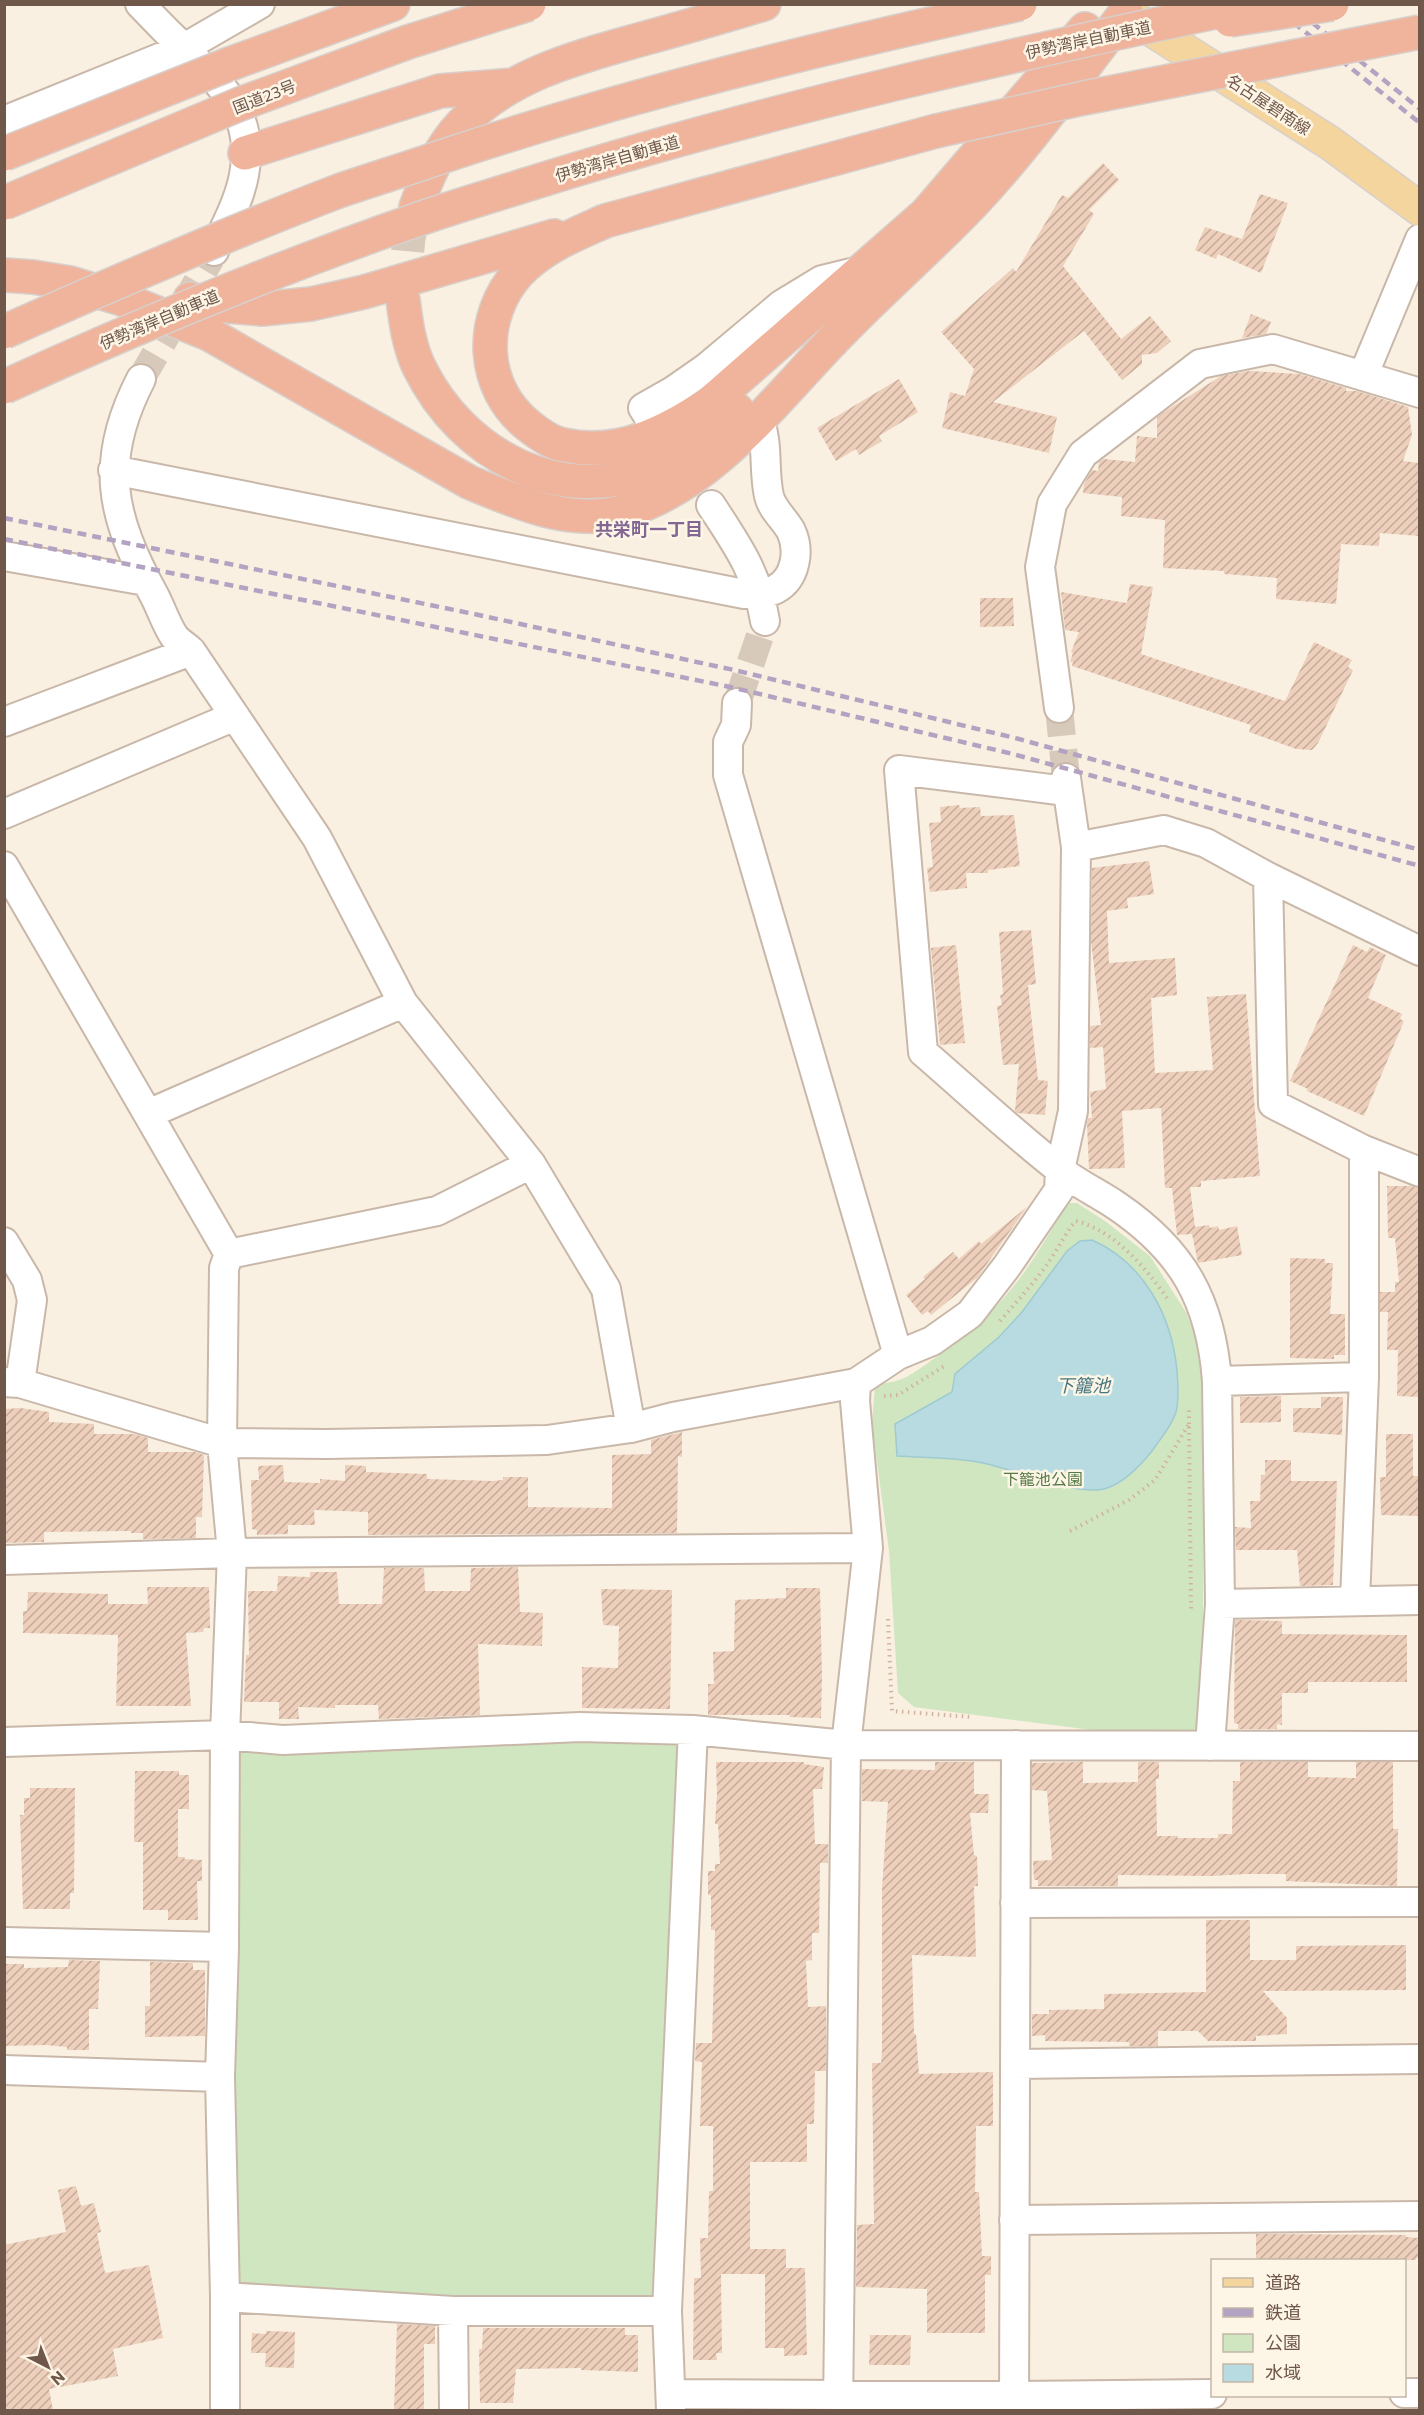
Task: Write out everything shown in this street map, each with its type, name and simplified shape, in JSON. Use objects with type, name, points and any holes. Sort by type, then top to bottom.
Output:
[{"type":"highway","points":[[227,65],[338,4]]},
{"type":"highway","points":[[4,154],[227,65],[393,4]]},
{"type":"highway","name":"国道23号","points":[[4,203],[251,100],[408,42],[529,4]]},
{"type":"highway","points":[[416,207],[427,176],[462,124],[515,84],[583,56],[764,4]]},
{"type":"highway","points":[[4,332],[167,259],[338,192],[494,140],[687,83],[853,41],[1020,4]]},
{"type":"highway","name":"伊勢湾岸自動車道","points":[[4,387],[83,351],[257,278],[421,218],[598,162],[754,119],[1051,46],[1253,4]]},
{"type":"highway","points":[[1051,46],[1332,4]]},
{"type":"highway","points":[[403,300],[408,333],[418,365],[445,409],[472,438],[517,466],[542,475],[571,481],[601,482],[630,477],[655,469],[684,454],[719,427],[867,280],[1115,7]]},
{"type":"highway","points":[[4,274],[70,283],[122,299],[209,334],[470,482],[514,501],[553,512],[588,516],[620,513],[653,501],[708,466],[759,418],[843,330],[973,203],[1014,156],[1115,7]]},
{"type":"highway","points":[[4,274],[30,269],[65,270],[216,305],[262,309],[311,303],[364,292],[605,221],[936,131],[1084,98],[1419,32]]},
{"type":"highway","points":[[246,153],[440,91],[515,84]]},
{"type":"highway","points":[[605,221],[539,254],[519,272],[504,293],[492,319],[489,344],[492,368],[502,395],[518,417],[539,434],[563,445],[589,448],[621,446],[650,438],[677,425],[709,404],[927,213]]},
{"type":"main road","name":"名古屋碧南線","points":[[1115,7],[1330,143],[1419,209]]},
{"type":"street","points":[[140,4],[228,94],[242,124],[245,135],[245,173],[238,199],[211,258]]},
{"type":"street","points":[[4,121],[184,48],[260,4]]},
{"type":"street","points":[[1363,376],[1419,239]]},
{"type":"street","points":[[646,413],[706,368],[781,306],[822,280],[860,271]]},
{"type":"street","points":[[1059,708],[1041,567],[1052,504],[1083,454],[1200,364],[1273,348],[1419,393]]},
{"type":"street","points":[[141,379],[125,409],[116,442],[113,470],[118,517],[146,581],[174,637],[191,651],[317,838],[403,1003],[531,1164],[606,1289],[632,1428]]},
{"type":"street","points":[[759,418],[766,437],[769,500],[790,531],[796,547],[795,562],[788,578],[776,589],[763,608]]},
{"type":"street","points":[[113,470],[744,594],[763,608]]},
{"type":"street","points":[[711,504],[744,556],[763,608]]},
{"type":"street","points":[[4,556],[146,581]]},
{"type":"street","points":[[4,723],[191,651]]},
{"type":"street","points":[[737,703],[736,725],[728,742],[728,776],[898,1355]]},
{"type":"street","points":[[4,814],[235,716]]},
{"type":"street","points":[[4,1242],[27,1280],[32,1300],[12,1382],[222,1443],[326,1444],[547,1440],[632,1428],[673,1417],[855,1392],[898,1355],[932,1341],[970,1314],[1007,1266],[1059,1190],[1060,1170],[1073,1111],[1076,847],[1066,785],[898,770],[923,1052],[1060,1170],[1151,1231],[1179,1264],[1198,1294],[1207,1318],[1215,1352],[1217,1381],[1220,1604],[1210,1746]]},
{"type":"street","points":[[1076,847],[1164,830],[1206,843],[1268,877],[1419,951]]},
{"type":"street","points":[[4,866],[229,1254],[224,1268],[222,1443],[232,1553],[225,1735],[224,1947],[220,2077],[225,2410]]},
{"type":"street","points":[[1268,877],[1273,1104],[1365,1150],[1419,1172]]},
{"type":"street","points":[[148,1114],[403,1003]]},
{"type":"street","points":[[1356,1601],[1364,1377],[1365,1150]]},
{"type":"street","points":[[229,1254],[437,1211],[531,1164]]},
{"type":"street","points":[[1217,1381],[1364,1377]]},
{"type":"street","points":[[838,2403],[846,1745],[867,1548],[855,1392]]},
{"type":"street","points":[[4,1560],[232,1553],[867,1548]]},
{"type":"street","points":[[1220,1604],[1419,1600]]},
{"type":"street","points":[[4,1742],[225,1735],[283,1740],[580,1727],[693,1730],[846,1745],[1419,1746]]},
{"type":"street","points":[[693,1730],[667,2311],[671,2402],[1014,2403],[1211,2394]]},
{"type":"street","points":[[1014,2403],[1016,1745]]},
{"type":"street","points":[[1016,1903],[1419,1902]]},
{"type":"street","points":[[4,1942],[224,1947]]},
{"type":"street","points":[[1015,2064],[1419,2059]]},
{"type":"street","points":[[4,2070],[220,2077]]},
{"type":"street","points":[[1014,2220],[1419,2216]]},
{"type":"street","points":[[225,2296],[453,2311],[667,2311]]},
{"type":"street","points":[[453,2311],[454,2410]]},
{"type":"path","points":[[996,1326],[1031,1286],[1052,1257],[1066,1232],[1076,1221],[1090,1225],[1137,1260],[1171,1304]]},
{"type":"path","points":[[855,1392],[898,1395],[951,1362]]},
{"type":"path","points":[[1189,1402],[1191,1614]]},
{"type":"path","points":[[1070,1531],[1128,1500],[1155,1480],[1189,1424]]},
{"type":"path","points":[[888,1618],[892,1711],[973,1717]]},
{"type":"green space","name":"下籠池公園","points":[[1067,1203],[1077,1203],[1105,1221],[1150,1256],[1186,1312],[1198,1342],[1203,1378],[1203,1732],[1193,1743],[914,1707],[898,1693],[889,1551],[872,1425],[875,1385],[899,1380],[913,1373],[945,1351],[984,1319],[1028,1266]]},
{"type":"green space","points":[[693,1730],[667,2311],[225,2297],[225,1735]]},
{"type":"water","name":"下籠池","points":[[1092,1240],[1127,1262],[1140,1277],[1162,1311],[1169,1331],[1177,1371],[1178,1402],[1172,1422],[1152,1451],[1132,1473],[1120,1482],[1095,1490],[1046,1482],[972,1461],[897,1456],[895,1424],[952,1392],[955,1374],[999,1337],[1022,1312],[1067,1251],[1080,1241]]},
{"type":"building","points":[[1103,163],[1119,180],[1089,210],[1094,214],[1063,266],[1121,339],[1150,316],[1171,341],[1157,353],[1142,355],[1142,364],[1122,380],[1084,331],[993,402],[1057,417],[1049,453],[942,428],[950,392],[965,396],[974,369],[941,332],[1013,268],[1016,272],[1062,195],[1068,198]]},
{"type":"building","points":[[1260,194],[1288,203],[1261,273],[1218,254],[1216,259],[1195,250],[1205,227],[1242,239]]},
{"type":"building","points":[[1251,314],[1271,322],[1266,334],[1242,338]]},
{"type":"building","points":[[1250,371],[1299,374],[1346,388],[1346,391],[1357,391],[1408,407],[1412,435],[1403,461],[1419,463],[1419,536],[1380,533],[1379,546],[1341,544],[1336,604],[1276,599],[1277,578],[1224,574],[1224,571],[1163,568],[1165,520],[1121,516],[1122,497],[1083,493],[1084,484],[1092,470],[1098,471],[1099,462],[1104,459],[1135,462],[1137,436],[1157,438],[1157,418],[1164,412],[1221,376]]},
{"type":"building","points":[[899,379],[918,412],[879,436],[882,441],[859,455],[856,449],[836,461],[817,428]]},
{"type":"building","points":[[1130,584],[1153,587],[1141,654],[1285,701],[1314,642],[1352,660],[1348,667],[1353,670],[1318,743],[1312,750],[1296,749],[1249,732],[1251,725],[1072,666],[1073,662],[1070,662],[1073,653],[1071,652],[1079,632],[1065,630],[1061,592],[1127,603]]},
{"type":"building","points":[[980,598],[1013,598],[1014,626],[980,627]]},
{"type":"building","points":[[959,805],[960,808],[980,807],[981,816],[1014,815],[1020,866],[988,870],[988,873],[966,873],[967,888],[930,892],[927,868],[933,867],[929,823],[941,822],[940,807]]},
{"type":"building","points":[[1149,861],[1154,894],[1127,898],[1128,908],[1107,911],[1109,963],[1175,958],[1177,995],[1151,998],[1155,1073],[1213,1070],[1207,997],[1246,994],[1260,1176],[1201,1181],[1201,1187],[1190,1187],[1195,1227],[1218,1226],[1219,1230],[1237,1226],[1242,1255],[1198,1263],[1192,1234],[1177,1235],[1172,1188],[1165,1188],[1161,1108],[1122,1111],[1125,1168],[1089,1169],[1087,1123],[1088,1118],[1092,1118],[1090,1092],[1106,1089],[1103,1047],[1090,1048],[1090,1026],[1101,1025],[1091,941],[1092,868]]},
{"type":"building","points":[[1031,930],[1036,984],[1028,985],[1038,1080],[1048,1081],[1045,1115],[1015,1111],[1019,1064],[1003,1065],[997,1006],[1002,1005],[1000,995],[1003,994],[999,932]]},
{"type":"building","points":[[956,945],[965,1043],[940,1045],[931,948]]},
{"type":"building","points":[[1353,945],[1367,952],[1370,947],[1386,955],[1368,998],[1402,1014],[1400,1019],[1404,1021],[1364,1116],[1290,1081]]},
{"type":"building","points":[[1387,1186],[1411,1186],[1419,1189],[1419,1397],[1397,1396],[1398,1350],[1387,1350],[1388,1312],[1380,1312],[1380,1292],[1395,1292],[1395,1282],[1399,1282],[1395,1238],[1388,1238]]},
{"type":"building","points":[[1027,1207],[977,1278],[931,1315],[928,1311],[922,1315],[906,1295],[925,1279],[923,1277],[953,1252],[959,1259],[979,1241],[981,1244]]},
{"type":"building","points":[[1290,1258],[1325,1259],[1325,1263],[1333,1263],[1330,1314],[1345,1314],[1345,1355],[1334,1355],[1334,1359],[1290,1358]]},
{"type":"building","points":[[1281,1396],[1281,1422],[1240,1423],[1240,1397]]},
{"type":"building","points":[[1321,1397],[1343,1397],[1342,1435],[1293,1432],[1293,1408],[1321,1408]]},
{"type":"building","points":[[20,1408],[49,1412],[49,1422],[94,1424],[94,1434],[134,1434],[148,1438],[148,1452],[195,1452],[204,1455],[202,1517],[196,1517],[196,1538],[143,1539],[143,1533],[131,1533],[131,1531],[44,1532],[44,1542],[4,1543],[4,1409]]},
{"type":"building","points":[[682,1432],[682,1457],[678,1456],[677,1533],[368,1535],[368,1512],[314,1510],[315,1525],[288,1525],[288,1534],[257,1535],[257,1530],[252,1529],[251,1480],[259,1480],[258,1466],[283,1465],[284,1482],[320,1483],[320,1479],[345,1481],[345,1465],[366,1466],[366,1472],[427,1474],[427,1479],[492,1481],[503,1480],[503,1477],[528,1477],[528,1507],[612,1508],[612,1455],[651,1454],[651,1440]]},
{"type":"building","points":[[1386,1434],[1413,1434],[1413,1476],[1419,1476],[1419,1516],[1381,1515],[1380,1477],[1386,1477]]},
{"type":"building","points":[[1265,1460],[1291,1460],[1291,1481],[1337,1481],[1333,1585],[1300,1586],[1297,1550],[1236,1550],[1235,1527],[1251,1528],[1250,1501],[1260,1501],[1261,1475],[1265,1475]]},
{"type":"building","points":[[518,1567],[520,1612],[543,1613],[542,1646],[478,1644],[480,1715],[379,1719],[378,1705],[335,1705],[335,1708],[298,1707],[299,1719],[279,1719],[279,1702],[244,1702],[246,1655],[249,1655],[248,1591],[277,1591],[278,1576],[310,1577],[310,1572],[337,1572],[339,1604],[382,1604],[384,1568],[424,1568],[425,1591],[470,1591],[471,1568]]},
{"type":"building","points":[[147,1587],[209,1587],[210,1628],[204,1628],[203,1632],[186,1633],[191,1706],[116,1706],[118,1635],[23,1633],[23,1611],[27,1611],[28,1592],[108,1594],[108,1604],[148,1604]]},
{"type":"building","points":[[786,1588],[820,1588],[821,1718],[789,1717],[790,1715],[708,1715],[708,1684],[714,1684],[713,1652],[734,1651],[735,1600],[786,1598]]},
{"type":"building","points":[[601,1589],[672,1590],[670,1709],[582,1708],[582,1667],[618,1668],[619,1626],[603,1625]]},
{"type":"building","points":[[1235,1620],[1282,1621],[1282,1634],[1407,1635],[1407,1682],[1308,1682],[1308,1693],[1282,1693],[1282,1725],[1277,1724],[1277,1729],[1238,1729],[1238,1724],[1234,1723]]},
{"type":"building","points":[[716,1762],[804,1762],[804,1764],[824,1767],[822,1789],[813,1789],[815,1844],[828,1844],[828,1863],[820,1863],[819,1933],[812,1933],[812,1960],[806,1961],[808,2007],[826,2006],[826,2071],[815,2071],[814,2124],[807,2124],[807,2162],[750,2162],[750,2249],[786,2249],[786,2268],[805,2268],[807,2355],[784,2356],[784,2348],[765,2348],[765,2274],[721,2274],[722,2353],[716,2353],[717,2360],[693,2360],[694,2278],[701,2278],[700,2238],[708,2238],[709,2191],[713,2191],[713,2126],[700,2126],[702,2062],[695,2061],[696,2043],[712,2043],[715,1930],[711,1930],[708,1871],[715,1871],[715,1864],[720,1864],[718,1824],[715,1824]]},
{"type":"building","points":[[935,1762],[974,1762],[974,1794],[989,1794],[988,1813],[970,1813],[974,1855],[977,1856],[978,1886],[974,1886],[976,1957],[912,1955],[914,2034],[916,2034],[919,2074],[993,2072],[993,2126],[976,2126],[975,2192],[979,2192],[982,2256],[991,2256],[991,2275],[985,2275],[985,2333],[927,2333],[927,2289],[856,2287],[857,2225],[874,2224],[872,2063],[881,2063],[882,2050],[882,1888],[888,1802],[862,1801],[862,1769],[935,1770]]},
{"type":"building","points":[[1083,1762],[1083,1783],[1138,1782],[1138,1762],[1159,1762],[1159,1779],[1156,1779],[1157,1836],[1218,1838],[1218,1834],[1232,1834],[1233,1781],[1240,1781],[1240,1762],[1308,1762],[1308,1777],[1356,1778],[1356,1762],[1393,1762],[1393,1829],[1398,1829],[1397,1886],[1286,1881],[1286,1874],[1246,1874],[1118,1875],[1118,1886],[1038,1886],[1038,1880],[1034,1880],[1033,1861],[1052,1860],[1047,1791],[1032,1790],[1032,1763]]},
{"type":"building","points":[[135,1771],[179,1771],[179,1775],[189,1775],[189,1809],[178,1809],[178,1857],[202,1860],[202,1881],[197,1881],[198,1920],[168,1920],[168,1910],[143,1910],[143,1842],[134,1842]]},
{"type":"building","points":[[30,1788],[75,1788],[74,1893],[70,1893],[70,1909],[23,1909],[20,1815],[24,1815],[24,1798],[30,1798]]},
{"type":"building","points":[[1206,1920],[1250,1920],[1250,1960],[1296,1960],[1296,1946],[1406,1945],[1406,1990],[1263,1991],[1287,2018],[1287,2034],[1256,2036],[1256,2041],[1208,2041],[1198,2031],[1158,2031],[1158,2046],[1129,2046],[1129,2042],[1045,2041],[1045,2035],[1032,2036],[1032,2014],[1049,2014],[1049,2010],[1104,2009],[1104,1994],[1206,1992]]},
{"type":"building","points":[[69,1960],[100,1961],[98,2009],[89,2009],[89,2050],[67,2050],[67,2047],[46,2045],[4,2046],[4,1964],[24,1964],[24,1968],[68,1967]]},
{"type":"building","points":[[150,1962],[193,1963],[193,1970],[205,1970],[205,2036],[145,2037],[145,2006],[150,2006]]},
{"type":"building","points":[[76,2186],[81,2206],[94,2203],[101,2232],[97,2233],[105,2273],[149,2265],[163,2338],[113,2349],[118,2376],[49,2389],[53,2410],[4,2410],[4,2245],[66,2232],[58,2190]]},
{"type":"building","points":[[1256,2234],[1406,2235],[1406,2237],[1419,2238],[1419,2258],[1416,2260],[1256,2259]]},
{"type":"building","points":[[397,2324],[435,2326],[435,2344],[424,2344],[424,2410],[394,2410]]},
{"type":"building","points":[[483,2328],[625,2328],[625,2335],[638,2335],[638,2372],[581,2370],[581,2368],[516,2369],[513,2403],[480,2403],[479,2349],[482,2349]]},
{"type":"building","points":[[266,2331],[295,2332],[294,2368],[265,2367],[266,2353],[251,2353],[252,2333],[266,2334]]},
{"type":"building","points":[[870,2335],[911,2335],[910,2365],[869,2365]]},
{"type":"tunnel","points":[[403,300],[409,238],[416,207]]},
{"type":"tunnel","points":[[141,379],[211,258]]},
{"type":"tunnel","points":[[737,703],[765,621]]},
{"type":"tunnel","points":[[1059,708],[1066,778]]},
{"type":"railway","points":[[1270,4],[1420,123]]},
{"type":"railway","points":[[1289,4],[1420,109]]},
{"type":"railway","points":[[4,518],[474,614],[734,670],[1019,739],[1420,850]]},
{"type":"railway","points":[[4,539],[730,687],[1013,754],[1420,866]]},
{"type":"district","name":"共栄町一丁目","points":[[649,529]]}]
